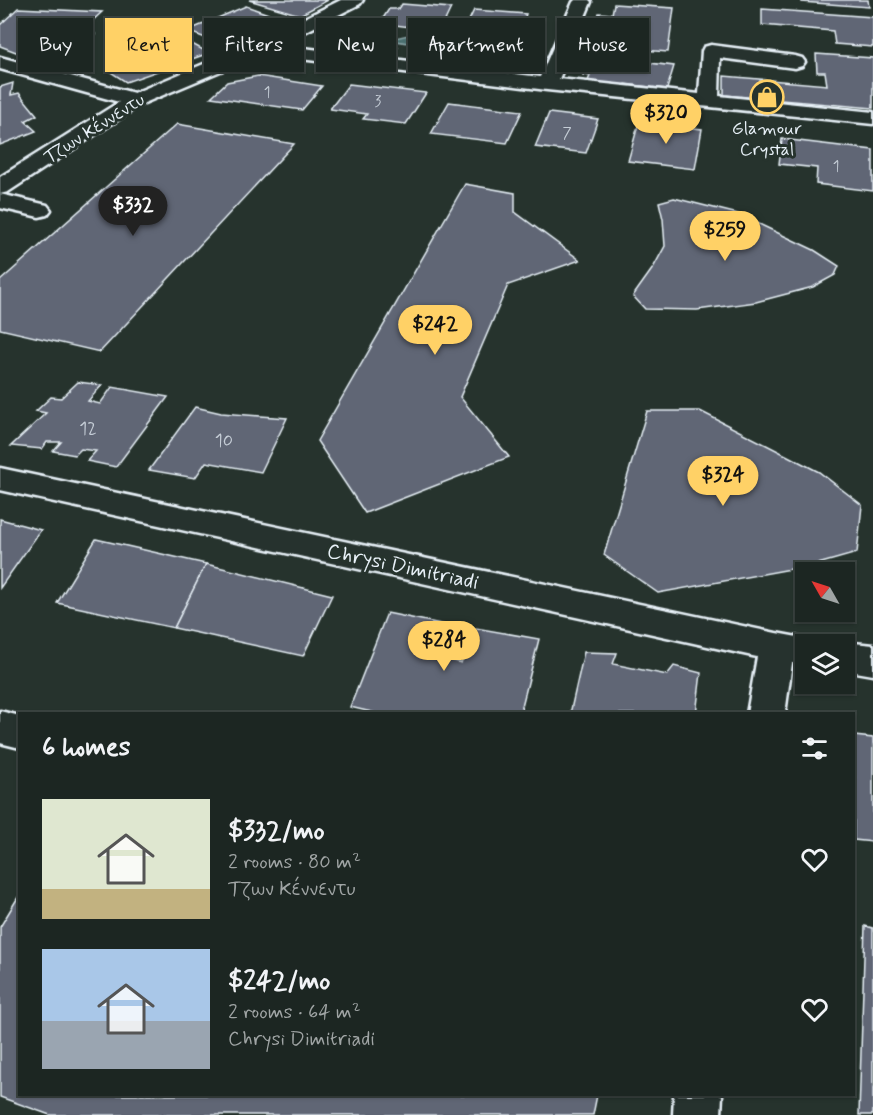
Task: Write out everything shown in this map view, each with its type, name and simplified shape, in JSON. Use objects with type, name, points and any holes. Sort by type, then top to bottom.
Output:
[{"type":"street","name":"Τζων Κέννεντυ","points":[[304,25],[354,0]]},
{"type":"street","points":[[547,84],[582,2]]},
{"type":"street","points":[[709,101],[711,51],[795,62]]},
{"type":"street","points":[[304,54],[547,84],[873,118]]},
{"type":"street","points":[[0,63],[135,100]]},
{"type":"street","name":"Τζων Κέννεντυ","points":[[0,187],[135,100],[204,71]]},
{"type":"street","points":[[0,201],[39,210]]},
{"type":"street","name":"Chrysi Dimitriadi","points":[[0,479],[791,649]]},
{"type":"street","points":[[767,712],[791,649]]},
{"type":"street","points":[[855,658],[873,660]]},
{"type":"street","points":[[0,727],[18,732]]},
{"type":"street","points":[[697,1115],[698,1096]]},
{"type":"water","points":[[408,35],[408,43],[396,41],[396,38]]},
{"type":"building","points":[[249,0],[328,0],[300,15]]},
{"type":"building","points":[[802,0],[868,0],[869,7],[802,2]]},
{"type":"building","points":[[402,4],[451,8],[446,18],[408,18],[408,27],[396,25],[396,18],[383,18],[389,9],[399,9]]},
{"type":"building","points":[[614,4],[674,8],[668,52],[649,50],[649,18],[598,18],[599,13],[612,14]]},
{"type":"building","points":[[246,6],[280,18],[218,18]]},
{"type":"building","points":[[18,8],[102,12],[93,20],[93,18],[18,18],[18,53],[0,46],[0,25]]},
{"type":"building","points":[[762,9],[873,17],[873,47],[835,44],[833,31],[762,25]]},
{"type":"building","points":[[474,10],[526,14],[525,18],[470,18]]},
{"type":"building","points":[[204,24],[204,37],[192,33],[192,29]]},
{"type":"building","points":[[192,44],[204,50],[204,55],[192,59]]},
{"type":"building","points":[[816,54],[873,58],[873,108],[724,95],[724,76],[827,85],[825,72],[817,72]]},
{"type":"building","points":[[649,63],[674,66],[667,89],[625,84],[624,87],[587,83],[590,76],[583,75],[584,72],[649,72]]},
{"type":"building","points":[[111,72],[155,72],[126,82]]},
{"type":"building","points":[[478,72],[523,72],[521,76]]},
{"type":"building","points":[[258,76],[322,86],[302,110],[211,97],[227,82]]},
{"type":"building","points":[[13,83],[11,95],[19,93],[37,115],[25,121],[36,131],[0,145],[0,87]]},
{"type":"building","points":[[349,84],[426,93],[406,124],[363,119],[367,114],[330,109]]},
{"type":"building","points":[[449,102],[522,111],[507,143],[431,134]]},
{"type":"building","points":[[549,113],[598,119],[586,153],[535,147]]},
{"type":"building","points":[[639,122],[702,129],[695,169],[628,161]]},
{"type":"building","points":[[177,124],[294,144],[100,352],[0,329],[0,281]]},
{"type":"building","points":[[782,139],[873,150],[873,191],[816,184],[817,168],[779,164]]},
{"type":"building","points":[[465,184],[515,193],[515,212],[580,260],[508,285],[460,397],[509,457],[365,513],[317,441]]},
{"type":"building","points":[[674,198],[738,214],[814,250],[839,266],[835,275],[813,287],[756,302],[697,310],[645,309],[633,296],[665,246],[659,202]]},
{"type":"building","points":[[78,382],[102,385],[88,401],[100,404],[112,387],[168,397],[116,467],[87,461],[96,451],[81,449],[75,455],[53,451],[61,442],[47,442],[42,449],[11,446],[46,413],[36,411],[51,397],[61,398]]},
{"type":"building","points":[[195,407],[221,413],[287,418],[261,472],[206,462],[195,478],[149,470]]},
{"type":"building","points":[[647,411],[700,411],[819,472],[862,505],[857,553],[825,562],[795,562],[795,568],[658,593],[604,555]]},
{"type":"building","points":[[0,519],[41,530],[0,588]]},
{"type":"building","points":[[96,539],[206,564],[174,628],[57,603]]},
{"type":"building","points":[[206,564],[332,595],[303,656],[174,628]]},
{"type":"building","points":[[387,613],[446,625],[432,654],[461,663],[476,628],[539,639],[521,712],[371,712],[350,707]]},
{"type":"building","points":[[584,652],[617,653],[613,664],[667,675],[674,666],[701,673],[696,712],[570,712]]},
{"type":"building","points":[[855,736],[873,738],[873,842],[855,840]]},
{"type":"building","points":[[18,897],[18,1096],[597,1096],[593,1115],[50,1115],[0,1097],[0,927]]},
{"type":"building","points":[[865,926],[873,928],[873,1115],[859,1115]]},
{"type":"place","name":"Glamour Crystal","points":[[767,97]]}]
